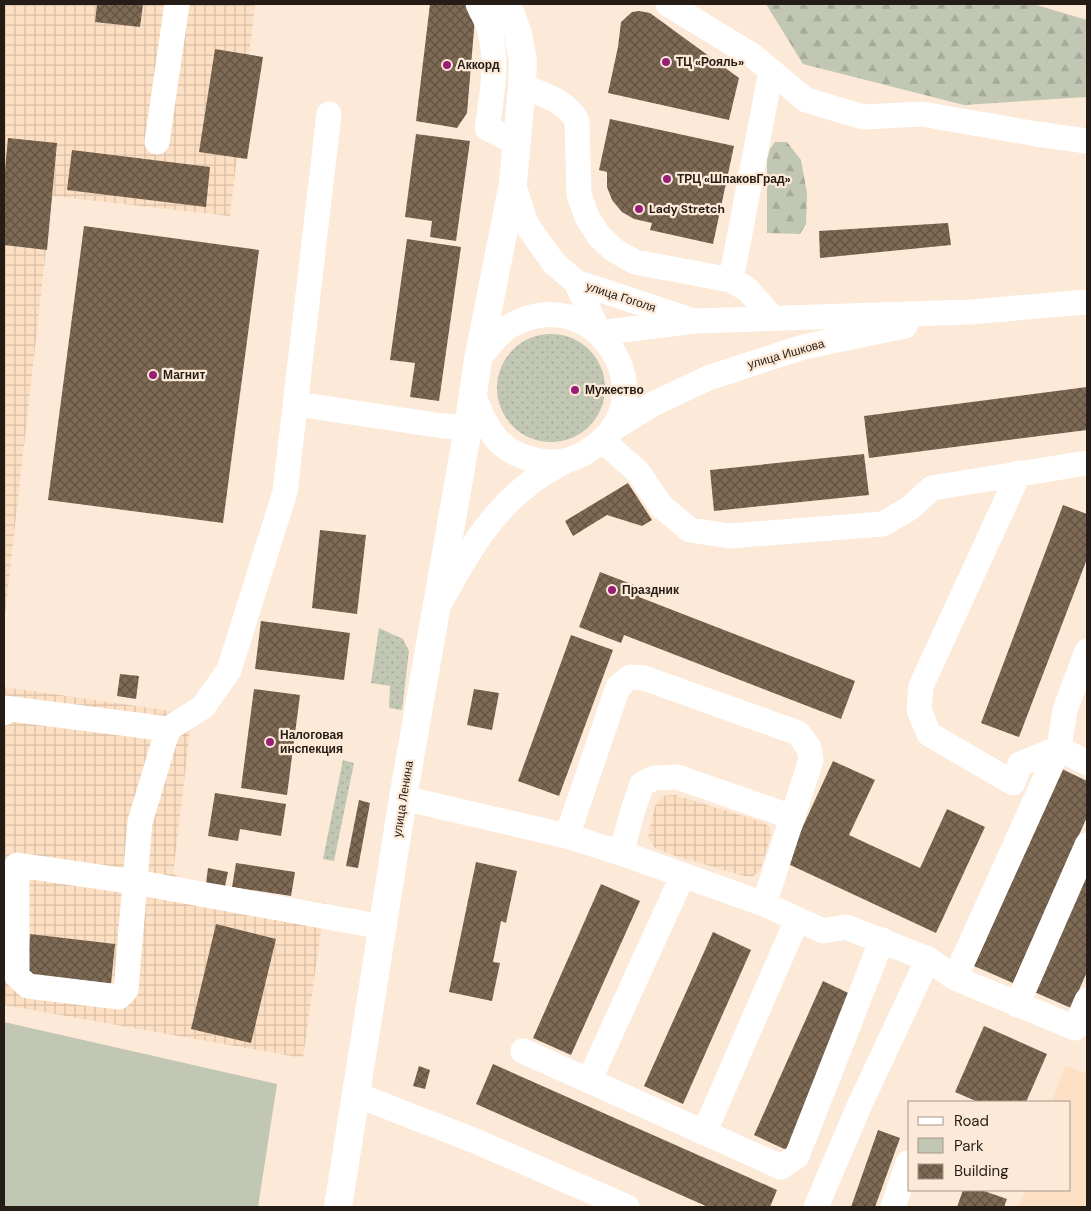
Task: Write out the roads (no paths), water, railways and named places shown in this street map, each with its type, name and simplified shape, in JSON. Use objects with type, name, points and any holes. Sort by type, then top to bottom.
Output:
[{"type":"main road","name":"улица Гоголя","points":[[478,360],[513,184],[522,86],[522,61],[518,34],[506,4]]},
{"type":"main road","points":[[472,392],[478,360]]},
{"type":"main road","name":"улица Ленина","points":[[338,1207],[403,798],[468,428],[472,392]]},
{"type":"street","points":[[157,142],[177,4]]},
{"type":"street","points":[[478,4],[488,26],[493,48],[494,85],[487,128],[517,143]]},
{"type":"street","points":[[668,4],[753,56],[806,100],[863,117],[922,114],[1087,141]]},
{"type":"street","points":[[731,280],[771,71]]},
{"type":"street","points":[[522,86],[566,106],[572,112],[576,121],[579,195],[586,217],[599,236],[614,250],[635,262],[731,280],[747,289],[773,318]]},
{"type":"street","points":[[4,713],[4,708],[168,729],[203,707],[229,670],[286,492],[329,114]]},
{"type":"street","name":"улица Гоголя","points":[[513,184],[526,224],[554,263],[576,282],[695,321]]},
{"type":"street","points":[[576,282],[599,333]]},
{"type":"street","name":"улица Ишкова","points":[[599,333],[695,321],[970,312],[1087,302]]},
{"type":"street","name":"улица Ишкова","points":[[608,435],[653,404],[717,375],[803,347],[970,312]]},
{"type":"street","points":[[472,392],[489,430],[508,450],[530,460],[555,463],[581,456],[608,435],[621,411],[624,390],[621,366],[611,347],[599,333],[584,323],[565,316],[549,314],[530,317],[507,328],[493,341],[478,360]]},
{"type":"street","points":[[297,404],[468,428]]},
{"type":"street","points":[[608,435],[638,472],[661,506],[690,530],[730,536],[883,524],[910,508],[932,488],[1087,463]]},
{"type":"street","points":[[435,612],[469,550],[495,515],[530,482],[566,461]]},
{"type":"street","points":[[1019,473],[921,686],[919,710],[929,734],[1013,783],[1020,764],[1059,748],[1087,762]]},
{"type":"street","points":[[955,978],[1059,748],[1065,710],[1087,651]]},
{"type":"street","points":[[567,836],[618,687],[630,677],[644,678],[798,733],[809,748],[810,760],[764,904]]},
{"type":"street","points":[[168,729],[140,822],[135,882],[126,990],[119,997],[28,986],[17,976],[10,858],[135,882],[383,927]]},
{"type":"street","points":[[621,853],[632,810],[642,784],[654,778],[677,777],[792,817]]},
{"type":"street","points":[[403,798],[567,836],[621,853],[764,904],[822,931],[846,927],[928,958],[955,978],[1075,1028],[1087,1000]]},
{"type":"street","points":[[1017,1005],[1087,845]]},
{"type":"street","points":[[589,1081],[683,875]]},
{"type":"street","points":[[704,1133],[797,920]]},
{"type":"street","points":[[523,1051],[781,1168],[797,1156],[882,940]]},
{"type":"street","points":[[816,1207],[860,1104],[928,958]]},
{"type":"street","points":[[357,1095],[473,1140],[627,1207]]},
{"type":"street","points":[[893,1207],[908,1163]]},
{"type":"place","name":"ТЦ «Рояль»","points":[[666,62]]},
{"type":"place","name":"Аккорд","points":[[447,65]]},
{"type":"place","name":"ТРЦ «ШпаковГрад»","points":[[667,179]]},
{"type":"place","name":"Lady Stretch","points":[[639,209]]},
{"type":"place","name":"Магнит","points":[[153,375]]},
{"type":"place","name":"Мужество","points":[[575,390]]},
{"type":"place","name":"Праздник","points":[[612,590]]},
{"type":"place","name":"Налоговая инспекция","points":[[270,742]]}]
